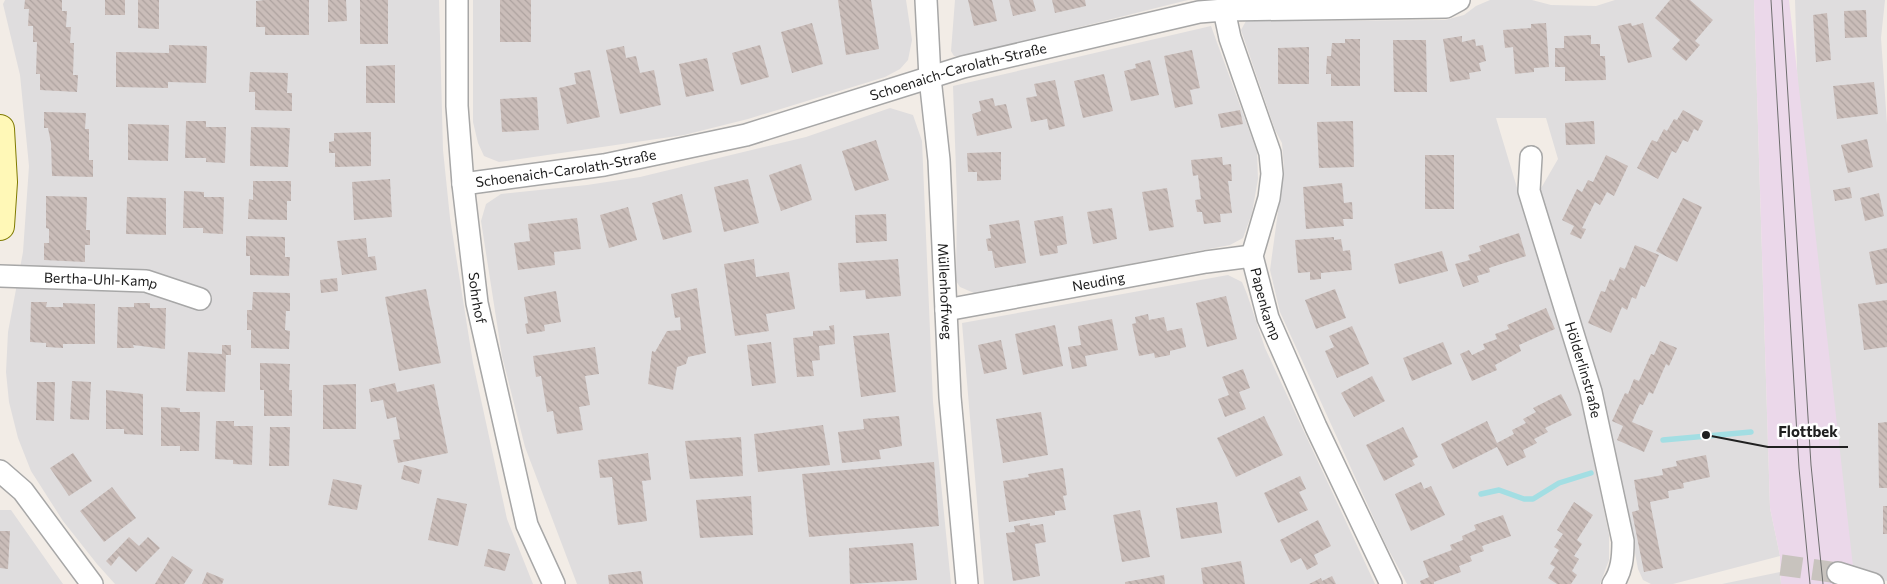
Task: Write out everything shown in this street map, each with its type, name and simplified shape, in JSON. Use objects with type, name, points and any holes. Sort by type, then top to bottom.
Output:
[{"type":"street","name":"Sohrhof","points":[[457,0],[457,106],[463,184],[477,303],[508,448],[527,525],[554,584]]},
{"type":"street","name":"Schoenaich-Carolath-Straße","points":[[463,184],[604,165],[746,135],[963,67],[1199,12],[1446,7],[1459,0]]},
{"type":"street","name":"Müllenhoffweg","points":[[929,4],[930,78],[939,160],[950,397],[967,584]]},
{"type":"street","name":"Papenkamp","points":[[1224,10],[1230,38],[1270,154],[1272,174],[1269,198],[1252,256],[1268,318],[1316,427],[1391,584]]},
{"type":"street","points":[[0,129],[3,182],[0,226]]},
{"type":"street","name":"Hölderlinstraße","points":[[1531,157],[1528,191],[1591,392],[1623,541],[1622,564],[1613,584]]},
{"type":"street","name":"Neuding","points":[[946,310],[1206,262],[1252,256]]},
{"type":"street","name":"Bertha-Uhl-Kamp","points":[[0,276],[146,281],[200,299]]},
{"type":"street","points":[[0,471],[23,492],[92,584]]},
{"type":"street","points":[[1838,573],[1873,584]]},
{"type":"shaded area","points":[[5,0],[439,0],[443,150],[450,218],[473,363],[507,519],[533,584],[115,584],[63,521],[31,471],[18,438],[9,402],[6,372],[8,332],[23,252],[29,166],[20,75],[3,4]]},
{"type":"shaded area","points":[[473,0],[906,0],[912,40],[908,60],[900,69],[885,77],[748,119],[684,135],[499,162],[484,156],[478,143],[473,122]]},
{"type":"shaded area","points":[[955,0],[1188,0],[960,57],[954,56],[951,51]]},
{"type":"shaded area","points":[[1490,0],[1532,0],[1551,5],[1596,6],[1615,0],[1754,0],[1770,508],[1780,556],[1673,584],[1651,584],[1643,580],[1638,569],[1621,478],[1596,372],[1540,190],[1558,159],[1546,118],[1496,118],[1583,407],[1609,535],[1609,560],[1600,584],[1407,584],[1385,543],[1280,312],[1270,270],[1284,168],[1282,143],[1275,130],[1241,30],[1246,21],[1445,20],[1464,15],[1476,6]]},
{"type":"shaded area","points":[[1754,0],[1789,0],[1855,584],[1781,584],[1780,556],[1770,508]]},
{"type":"shaded area","points":[[1795,0],[1885,0],[1881,38],[1887,124],[1887,581],[1827,568],[1800,170]]},
{"type":"shaded area","points":[[1211,26],[1257,152],[1258,179],[1252,213],[1243,238],[1230,245],[974,293],[960,287],[956,281],[957,199],[953,86]]},
{"type":"shaded area","points":[[890,108],[913,115],[922,141],[933,402],[951,584],[577,584],[525,447],[502,356],[481,221],[486,204],[501,194],[587,185],[640,177],[806,137]]},
{"type":"shaded area","points":[[1228,275],[1242,282],[1265,348],[1375,584],[984,584],[962,323]]},
{"type":"shaded area","points":[[0,510],[11,510],[63,584],[0,584]]},
{"type":"shaded area","points":[[1780,572],[1781,584],[1722,584]]},
{"type":"building","points":[[25,0],[62,0],[62,11],[67,11],[66,27],[71,27],[70,43],[74,43],[73,75],[78,75],[77,92],[40,90],[40,74],[36,74],[37,42],[33,42],[33,26],[28,26],[29,9],[24,9]]},
{"type":"building","points":[[105,0],[125,0],[125,15],[105,15]]},
{"type":"building","points":[[138,0],[159,0],[159,29],[138,28]]},
{"type":"building","points":[[309,0],[309,35],[265,35],[265,27],[256,27],[256,1]]},
{"type":"building","points":[[328,0],[346,0],[347,21],[328,22]]},
{"type":"building","points":[[360,0],[388,0],[388,44],[360,44]]},
{"type":"building","points":[[500,0],[531,0],[531,42],[500,42]]},
{"type":"building","points":[[838,0],[871,0],[879,49],[846,55]]},
{"type":"building","points":[[968,0],[992,0],[997,21],[974,26]]},
{"type":"building","points":[[1009,0],[1033,0],[1036,11],[1013,16]]},
{"type":"building","points":[[1052,0],[1085,0],[1086,6],[1055,13]]},
{"type":"building","points":[[1670,0],[1690,0],[1713,20],[1695,41],[1700,45],[1686,61],[1672,49],[1680,40],[1655,18]]},
{"type":"building","points":[[1866,10],[1867,37],[1845,38],[1844,11]]},
{"type":"building","points":[[1827,13],[1831,60],[1816,62],[1813,15]]},
{"type":"building","points":[[812,23],[823,64],[792,73],[781,32]]},
{"type":"building","points":[[1546,23],[1549,67],[1534,68],[1534,72],[1515,74],[1513,47],[1505,48],[1503,30],[1531,28],[1531,24]]},
{"type":"building","points":[[1631,23],[1632,26],[1643,23],[1652,57],[1628,63],[1618,26]]},
{"type":"building","points":[[1591,35],[1591,44],[1600,44],[1600,56],[1605,56],[1606,80],[1565,81],[1565,67],[1555,67],[1555,48],[1564,48],[1564,36]]},
{"type":"building","points":[[1462,36],[1462,42],[1475,39],[1476,46],[1483,45],[1486,61],[1479,63],[1481,71],[1469,73],[1470,79],[1450,82],[1443,39]]},
{"type":"building","points":[[1345,39],[1360,39],[1360,86],[1331,86],[1331,74],[1326,74],[1327,56],[1331,56],[1332,43],[1345,43]]},
{"type":"building","points":[[1393,40],[1426,40],[1427,92],[1394,92]]},
{"type":"building","points":[[169,45],[207,46],[206,83],[168,82],[168,88],[116,87],[116,52],[169,53]]},
{"type":"building","points":[[760,45],[769,77],[741,85],[732,53]]},
{"type":"building","points":[[624,46],[626,58],[636,56],[640,73],[654,70],[661,105],[620,114],[606,50]]},
{"type":"building","points":[[1309,47],[1309,84],[1278,84],[1278,48]]},
{"type":"building","points":[[1192,50],[1200,88],[1190,90],[1193,104],[1175,108],[1164,56]]},
{"type":"building","points":[[707,58],[714,91],[686,97],[679,64]]},
{"type":"building","points":[[1150,60],[1159,95],[1131,101],[1124,71],[1136,68],[1135,64]]},
{"type":"building","points":[[395,65],[395,103],[366,103],[366,66]]},
{"type":"building","points":[[590,70],[600,117],[567,124],[559,88],[576,84],[574,73]]},
{"type":"building","points":[[250,72],[288,73],[287,93],[292,93],[292,111],[255,110],[255,92],[249,92]]},
{"type":"building","points":[[1104,74],[1113,111],[1083,118],[1074,81]]},
{"type":"building","points":[[1055,80],[1065,126],[1049,130],[1047,119],[1031,122],[1026,98],[1037,96],[1034,84]]},
{"type":"building","points":[[1874,82],[1878,114],[1837,119],[1833,86]]},
{"type":"building","points":[[537,97],[539,130],[502,132],[500,99]]},
{"type":"building","points":[[993,98],[995,106],[1006,104],[1012,128],[977,136],[972,114],[981,111],[979,101]]},
{"type":"building","points":[[1240,110],[1243,124],[1221,128],[1218,114]]},
{"type":"building","points":[[1683,110],[1703,121],[1698,131],[1694,129],[1688,142],[1683,140],[1676,153],[1672,151],[1658,179],[1637,168],[1652,140],[1657,142],[1664,129],[1667,131],[1674,119],[1677,120]]},
{"type":"building","points":[[44,112],[86,113],[85,129],[89,129],[89,160],[93,160],[93,177],[52,176],[51,143],[48,128],[44,128]]},
{"type":"building","points":[[186,121],[206,121],[206,127],[226,127],[225,163],[206,162],[206,158],[185,158]]},
{"type":"building","points":[[1353,121],[1354,167],[1319,168],[1317,122]]},
{"type":"building","points":[[1594,121],[1595,144],[1566,145],[1565,123]]},
{"type":"building","points":[[128,124],[169,125],[168,161],[128,160]]},
{"type":"building","points":[[251,127],[290,128],[288,167],[250,166]]},
{"type":"building","points":[[371,132],[371,166],[335,167],[335,153],[329,153],[329,142],[334,141],[334,133]]},
{"type":"building","points":[[1867,139],[1873,167],[1848,173],[1841,145]]},
{"type":"building","points":[[876,140],[889,180],[855,191],[842,151]]},
{"type":"building","points":[[1001,152],[1001,180],[977,181],[977,172],[968,172],[967,153]]},
{"type":"building","points":[[1425,155],[1454,155],[1454,209],[1425,209]]},
{"type":"building","points":[[1606,155],[1628,166],[1614,196],[1607,192],[1600,205],[1595,202],[1582,228],[1586,229],[1581,239],[1570,234],[1574,226],[1562,220],[1577,189],[1582,192],[1588,180],[1593,182]]},
{"type":"building","points":[[1222,157],[1223,165],[1231,164],[1232,181],[1228,181],[1232,213],[1220,214],[1221,222],[1204,224],[1202,212],[1197,212],[1195,200],[1201,199],[1198,175],[1193,176],[1191,160]]},
{"type":"building","points":[[801,164],[812,200],[781,211],[769,175]]},
{"type":"building","points":[[390,179],[392,217],[354,220],[352,182]]},
{"type":"building","points":[[748,179],[759,223],[724,232],[714,187]]},
{"type":"building","points":[[253,181],[291,181],[291,201],[287,201],[287,220],[248,219],[249,199],[253,200]]},
{"type":"building","points":[[1342,183],[1344,203],[1352,202],[1353,219],[1343,219],[1344,226],[1306,229],[1303,187]]},
{"type":"building","points":[[1850,187],[1852,198],[1835,201],[1833,190]]},
{"type":"building","points":[[1167,188],[1174,227],[1149,231],[1142,192]]},
{"type":"building","points":[[184,191],[204,192],[204,197],[224,197],[223,234],[203,233],[203,228],[183,228]]},
{"type":"building","points":[[1879,193],[1884,216],[1865,221],[1860,198]]},
{"type":"building","points":[[682,194],[692,232],[663,240],[652,203]]},
{"type":"building","points":[[46,196],[87,197],[86,230],[90,230],[90,245],[85,245],[85,262],[44,260],[44,243],[49,243],[49,229],[46,228]]},
{"type":"building","points":[[127,197],[166,198],[166,235],[126,234]]},
{"type":"building","points":[[1683,198],[1702,207],[1677,262],[1656,251]]},
{"type":"building","points":[[628,207],[637,240],[609,248],[600,215]]},
{"type":"building","points":[[1112,208],[1117,239],[1093,244],[1087,212]]},
{"type":"building","points":[[886,214],[887,241],[856,243],[855,215]]},
{"type":"building","points":[[1063,216],[1067,244],[1057,246],[1058,253],[1040,256],[1034,221]]},
{"type":"building","points":[[577,218],[581,249],[554,252],[555,265],[518,270],[514,243],[530,241],[528,224]]},
{"type":"building","points":[[1019,220],[1026,263],[995,268],[992,251],[988,251],[986,239],[991,238],[989,225]]},
{"type":"building","points":[[1519,233],[1526,256],[1489,268],[1490,272],[1477,276],[1479,282],[1463,287],[1455,264],[1470,260],[1468,255],[1481,251],[1479,246]]},
{"type":"building","points":[[246,236],[285,237],[285,257],[290,257],[289,276],[250,275],[250,256],[246,256]]},
{"type":"building","points":[[1334,237],[1334,240],[1341,239],[1343,251],[1350,250],[1352,270],[1321,273],[1321,279],[1310,280],[1310,272],[1298,273],[1295,240]]},
{"type":"building","points":[[366,238],[368,257],[375,256],[377,270],[342,275],[337,241]]},
{"type":"building","points":[[1635,245],[1659,255],[1645,287],[1641,285],[1636,299],[1632,297],[1627,310],[1622,307],[1611,333],[1588,323],[1601,291],[1605,292],[1610,279],[1614,281],[1620,267],[1625,269]]},
{"type":"building","points":[[1887,248],[1887,283],[1876,285],[1869,252]]},
{"type":"building","points":[[1442,251],[1448,271],[1399,284],[1394,264]]},
{"type":"building","points":[[754,259],[756,277],[789,272],[795,309],[766,314],[769,331],[735,336],[724,264]]},
{"type":"building","points":[[898,259],[901,296],[866,299],[865,290],[840,292],[838,263]]},
{"type":"building","points":[[337,278],[338,291],[321,293],[320,280]]},
{"type":"building","points":[[697,288],[706,353],[688,357],[686,364],[677,367],[673,390],[648,384],[652,351],[655,352],[667,331],[681,330],[680,317],[675,318],[671,294]]},
{"type":"building","points":[[426,289],[441,363],[399,371],[385,297]]},
{"type":"building","points":[[1335,289],[1346,318],[1316,329],[1305,300]]},
{"type":"building","points":[[556,291],[561,322],[544,325],[545,331],[527,334],[525,324],[528,323],[524,297]]},
{"type":"building","points":[[253,292],[290,293],[290,311],[286,311],[285,330],[290,331],[289,349],[251,348],[251,330],[247,330],[247,310],[252,310]]},
{"type":"building","points":[[1226,296],[1237,339],[1207,347],[1196,303]]},
{"type":"building","points":[[1887,300],[1887,347],[1864,350],[1858,304]]},
{"type":"building","points":[[31,302],[47,302],[46,307],[63,307],[63,303],[95,304],[95,344],[63,344],[63,348],[46,347],[46,343],[30,342]]},
{"type":"building","points":[[134,303],[150,303],[150,308],[166,308],[165,349],[133,345],[134,348],[117,348],[118,307],[134,307]]},
{"type":"building","points":[[1546,308],[1555,329],[1519,345],[1521,351],[1495,365],[1497,370],[1472,381],[1460,354],[1469,350],[1472,355],[1485,349],[1483,344],[1497,339],[1495,334],[1509,329],[1507,325]]},
{"type":"building","points":[[1148,314],[1149,320],[1164,317],[1167,331],[1182,328],[1186,347],[1170,351],[1170,355],[1155,358],[1154,353],[1139,356],[1132,324],[1136,323],[1135,317]]},
{"type":"building","points":[[1112,319],[1118,350],[1085,356],[1087,366],[1072,369],[1068,347],[1081,345],[1078,326]]},
{"type":"building","points":[[834,325],[835,344],[819,346],[820,360],[812,361],[814,376],[797,377],[793,338],[813,336],[813,331],[830,330],[829,326]]},
{"type":"building","points":[[1055,325],[1063,366],[1023,375],[1015,334]]},
{"type":"building","points":[[1352,326],[1369,364],[1337,378],[1325,351],[1334,347],[1329,336]]},
{"type":"building","points":[[889,333],[896,392],[861,397],[853,336]]},
{"type":"building","points":[[1001,340],[1007,369],[984,374],[978,345]]},
{"type":"building","points":[[1660,341],[1677,348],[1669,366],[1666,364],[1653,394],[1649,392],[1643,405],[1640,404],[1632,422],[1653,431],[1644,452],[1617,440],[1623,426],[1612,421],[1625,393],[1628,394],[1634,379],[1639,381],[1651,354],[1654,355]]},
{"type":"building","points":[[771,342],[776,383],[752,386],[747,345]]},
{"type":"building","points":[[1443,342],[1452,364],[1412,381],[1403,358]]},
{"type":"building","points":[[222,345],[231,345],[231,355],[226,355],[225,392],[186,391],[188,352],[222,354]]},
{"type":"building","points":[[595,347],[599,374],[585,376],[590,405],[579,407],[583,430],[557,434],[553,411],[547,412],[541,376],[536,377],[533,356]]},
{"type":"building","points":[[260,363],[290,364],[289,390],[292,390],[292,416],[264,416],[264,390],[260,390]]},
{"type":"building","points":[[1243,369],[1250,388],[1239,392],[1246,409],[1225,417],[1218,399],[1229,395],[1222,377]]},
{"type":"building","points":[[1372,376],[1385,401],[1354,417],[1341,393]]},
{"type":"building","points":[[72,381],[91,382],[89,420],[70,419]]},
{"type":"building","points":[[37,382],[55,382],[54,421],[36,420]]},
{"type":"building","points":[[395,383],[397,392],[434,384],[448,453],[398,463],[393,440],[400,439],[396,417],[387,419],[383,400],[371,402],[369,389]]},
{"type":"building","points":[[356,384],[356,429],[323,429],[323,385]]},
{"type":"building","points":[[106,390],[143,394],[143,435],[124,434],[124,429],[106,429]]},
{"type":"building","points":[[1561,394],[1572,415],[1545,428],[1548,432],[1534,439],[1537,443],[1523,450],[1526,457],[1507,466],[1497,447],[1453,469],[1441,444],[1487,421],[1497,443],[1514,434],[1512,430],[1526,423],[1523,419],[1536,412],[1533,408]]},
{"type":"building","points":[[161,407],[180,408],[180,412],[200,412],[199,451],[180,451],[180,446],[161,446]]},
{"type":"building","points":[[1041,412],[1048,455],[1003,463],[996,419]]},
{"type":"building","points":[[899,416],[902,446],[879,450],[881,459],[842,463],[838,432],[864,429],[863,419]]},
{"type":"building","points":[[1264,416],[1283,455],[1236,477],[1217,438]]},
{"type":"building","points":[[216,421],[234,421],[234,426],[253,426],[252,465],[233,464],[233,460],[215,459]]},
{"type":"building","points":[[1887,422],[1887,488],[1879,488],[1878,423]]},
{"type":"building","points":[[823,425],[830,465],[758,472],[754,434]]},
{"type":"building","points":[[270,427],[290,427],[289,466],[269,466]]},
{"type":"building","points":[[1403,427],[1418,457],[1412,460],[1415,465],[1384,481],[1366,445]]},
{"type":"building","points":[[741,437],[743,476],[690,479],[685,441]]},
{"type":"building","points":[[73,453],[92,481],[69,496],[50,468]]},
{"type":"building","points":[[648,453],[651,480],[642,481],[647,521],[618,525],[612,477],[600,478],[598,460]]},
{"type":"building","points":[[1706,455],[1710,477],[1683,483],[1684,488],[1668,491],[1669,498],[1650,502],[1663,568],[1644,572],[1632,512],[1639,510],[1634,480],[1663,475],[1662,469],[1677,466],[1676,461]]},
{"type":"building","points":[[934,462],[939,526],[809,537],[802,474]]},
{"type":"building","points":[[404,465],[422,470],[419,484],[401,479]]},
{"type":"building","points":[[1063,468],[1067,495],[1063,496],[1066,510],[1055,511],[1055,515],[1009,522],[1003,481],[1029,477],[1028,474]]},
{"type":"building","points":[[1300,476],[1306,489],[1299,492],[1308,510],[1278,523],[1264,493]]},
{"type":"building","points":[[333,479],[362,485],[357,510],[328,505]]},
{"type":"building","points":[[1421,482],[1424,489],[1431,486],[1445,515],[1411,531],[1395,494]]},
{"type":"building","points":[[112,487],[136,518],[104,542],[80,511]]},
{"type":"building","points":[[751,496],[753,535],[700,538],[696,500]]},
{"type":"building","points":[[437,498],[467,504],[458,546],[428,540]]},
{"type":"building","points":[[1217,502],[1222,533],[1181,539],[1176,508]]},
{"type":"building","points":[[1574,502],[1593,515],[1577,540],[1582,544],[1574,556],[1579,559],[1572,571],[1577,575],[1571,584],[1557,584],[1548,578],[1555,567],[1550,564],[1559,550],[1554,547],[1563,534],[1557,530]]},
{"type":"building","points":[[1883,506],[1887,506],[1887,534],[1883,534]]},
{"type":"building","points":[[1140,510],[1150,557],[1122,562],[1113,515]]},
{"type":"building","points":[[1503,515],[1511,536],[1482,546],[1484,551],[1470,556],[1472,561],[1459,566],[1461,572],[1434,582],[1434,584],[1421,584],[1420,581],[1429,577],[1423,561],[1452,550],[1450,545],[1463,540],[1462,536],[1476,530],[1474,525]]},
{"type":"building","points":[[1318,520],[1331,546],[1314,555],[1318,564],[1307,570],[1301,558],[1291,563],[1280,540]]},
{"type":"building","points":[[1030,523],[1030,526],[1043,524],[1046,542],[1035,544],[1040,576],[1013,581],[1006,533],[1015,532],[1014,526]]},
{"type":"building","points":[[0,531],[10,531],[8,569],[0,568]]},
{"type":"building","points":[[129,537],[139,546],[148,537],[160,548],[136,572],[119,556],[111,566],[106,561]]},
{"type":"building","points":[[913,543],[917,580],[850,584],[849,548]]},
{"type":"building","points":[[488,549],[510,554],[505,571],[484,566]]},
{"type":"building","points":[[172,556],[193,570],[184,584],[155,584]]},
{"type":"building","points":[[1241,561],[1245,584],[1203,584],[1201,568]]},
{"type":"building","points":[[641,571],[643,584],[609,584],[608,575]]},
{"type":"building","points":[[207,572],[224,579],[222,584],[202,584]]},
{"type":"building","points":[[1164,575],[1165,584],[1125,584],[1125,582]]},
{"type":"building","points":[[1332,576],[1336,584],[1309,584],[1321,578],[1322,581]]},
{"type":"waterway","points":[[1663,440],[1751,432]]},
{"type":"waterway","points":[[1481,494],[1499,490],[1524,499],[1533,499],[1559,483],[1591,473]]},
{"type":"tunnel","points":[[1781,565],[1838,573]]},
{"type":"tram line","points":[[1771,0],[1799,468],[1810,584]]},
{"type":"tram line","points":[[1782,0],[1811,465],[1823,584]]},
{"type":"place","name":"Flottbek","points":[[1706,435]]}]
